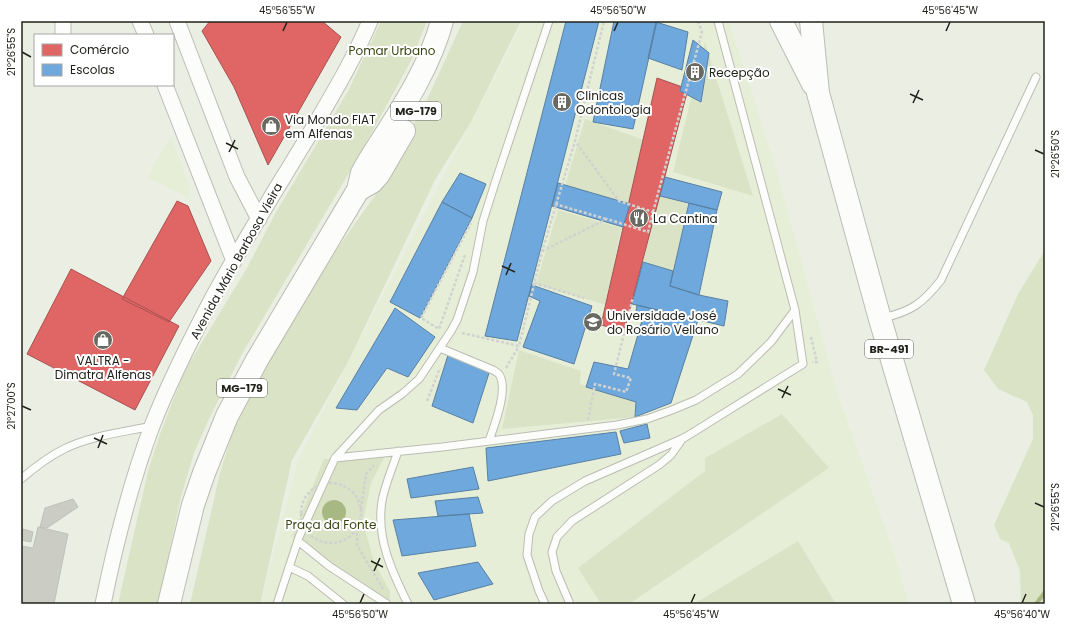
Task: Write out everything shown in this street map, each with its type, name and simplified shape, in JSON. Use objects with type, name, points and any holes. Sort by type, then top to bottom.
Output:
[{"type":"main road","name":"MG-179","points":[[169,604],[193,505],[227,416],[257,360],[358,190],[362,173],[367,164],[411,94],[438,37],[442,21]]},
{"type":"main road","name":"MG-179","points":[[358,190],[372,182],[379,174],[421,102],[450,42],[457,21]]},
{"type":"main road","name":"BR-491","points":[[781,21],[818,93]]},
{"type":"main road","name":"BR-491","points":[[812,21],[818,93],[880,319],[964,604]]},
{"type":"street","points":[[140,21],[146,34]]},
{"type":"street","points":[[177,21],[237,177],[259,219]]},
{"type":"street","name":"Avenida Mário Barbosa Vieira","points":[[103,604],[134,478],[152,426],[175,372],[213,297],[333,94],[370,21]]},
{"type":"street","points":[[165,86],[234,261]]},
{"type":"lane","points":[[277,604],[298,539],[321,482],[335,458],[379,410],[402,394],[419,379],[443,350],[462,308],[473,272],[483,221],[548,21]]},
{"type":"lane","points":[[545,604],[527,555],[529,534],[536,517],[552,501],[585,481],[684,438],[803,364],[794,310],[718,21]]},
{"type":"lane","points":[[880,319],[894,316],[912,308],[928,296],[941,280],[1036,77]]},
{"type":"lane","points":[[335,458],[442,448],[586,429],[647,419],[696,400],[738,374],[771,342],[794,310]]},
{"type":"lane","points":[[443,350],[493,370],[500,376],[503,383],[501,400],[489,441]]},
{"type":"lane","points":[[21,479],[42,462],[65,448],[95,438],[152,426]]},
{"type":"lane","points":[[570,604],[556,571],[552,552],[557,537],[572,521],[659,465],[671,455],[684,438]]},
{"type":"lane","points":[[398,451],[382,500],[381,520],[384,547],[408,604]]},
{"type":"lane","points":[[298,539],[329,566],[387,604]]},
{"type":"lane","points":[[289,567],[308,576],[343,604]]},
{"type":"path","points":[[500,376],[519,346],[555,204],[575,141],[604,21]]},
{"type":"path","points":[[555,204],[648,232],[702,32],[698,21]]},
{"type":"path","points":[[575,141],[619,201],[653,212]]},
{"type":"path","points":[[467,248],[440,329],[421,318],[473,219]]},
{"type":"path","points":[[542,252],[607,219]]},
{"type":"path","points":[[534,283],[584,298]]},
{"type":"path","points":[[586,429],[595,384],[626,392],[631,378],[614,374],[633,297]]},
{"type":"path","points":[[451,331],[519,346]]},
{"type":"path","points":[[426,401],[443,350]]},
{"type":"path","points":[[374,464],[366,474],[360,519],[357,528],[357,545],[386,593]]},
{"type":"path","points":[[312,495],[314,488],[321,482]]},
{"type":"path","points":[[357,528],[351,535],[343,540],[324,542],[315,538],[304,524],[301,513],[302,503],[307,494],[321,482],[334,483],[344,486],[352,491],[358,499],[361,509]]},
{"type":"path","points":[[298,539],[297,536],[304,524],[305,516]]},
{"type":"shaded area","name":"Universidade José do Rosário Vellano","points":[[523,21],[729,21],[777,172],[837,392],[894,553],[909,604],[260,604],[298,460]]},
{"type":"shaded area","points":[[171,136],[190,187],[188,198],[147,177]]},
{"type":"shaded area","points":[[334,500],[339,501],[345,507],[345,517],[339,523],[334,524],[329,523],[323,517],[322,512],[323,507],[329,501]]},
{"type":"green space","name":"Pomar Urbano","points":[[381,21],[427,21],[412,59],[359,156],[242,354],[209,419],[194,453],[181,497],[158,604],[118,604],[148,471],[160,434],[184,372],[247,268],[275,214],[348,91]]},
{"type":"green space","points":[[463,21],[521,21],[471,122],[435,180],[348,362],[292,460],[260,604],[190,604],[220,473],[233,431],[257,381],[329,260],[376,194],[425,104]]},
{"type":"green space","points":[[705,42],[753,196],[673,172]]},
{"type":"green space","points":[[585,119],[647,141],[630,204],[565,185]]},
{"type":"green space","points":[[660,196],[689,203],[673,271],[643,262]]},
{"type":"green space","points":[[558,210],[621,228],[606,305],[536,284]]},
{"type":"green space","points":[[1045,250],[1045,604],[1021,604],[1020,571],[1009,543],[1000,539],[994,525],[1033,439],[1033,415],[1027,402],[998,389],[984,370],[1018,294]]},
{"type":"green space","points":[[519,350],[581,371],[580,384],[636,402],[635,417],[502,429]]},
{"type":"green space","points":[[782,414],[829,468],[629,604],[601,604],[578,568],[705,471],[705,458]]},
{"type":"green space","name":"Praça da Fonte","points":[[385,456],[371,483],[363,522],[374,562],[390,591],[390,600],[371,592],[357,583],[292,536],[324,459]]},
{"type":"green space","points":[[798,541],[836,604],[694,604]]},
{"type":"building: Comércio","name":"Via Mondo FIAT em Alfenas","points":[[210,21],[322,21],[341,37],[268,165],[234,87],[202,31]]},
{"type":"building: Comércio","points":[[657,78],[688,89],[624,331],[601,325]]},
{"type":"building: Comércio","points":[[177,201],[188,206],[211,261],[169,322],[122,299]]},
{"type":"building: Comércio","name":"VALTRA - Dimatra Alfenas","points":[[71,269],[179,326],[135,410],[27,354]]},
{"type":"building: Escolas","name":"Clinicas Odontologia","points":[[566,21],[599,21],[517,341],[485,336]]},
{"type":"building: Escolas","points":[[614,21],[657,21],[633,129],[593,122]]},
{"type":"building: Escolas","points":[[656,22],[688,32],[682,70],[648,58]]},
{"type":"building: Escolas","name":"Recepção","points":[[693,40],[709,53],[701,102],[680,91]]},
{"type":"building: Escolas","points":[[460,173],[486,184],[472,218],[442,202]]},
{"type":"building: Escolas","points":[[665,177],[722,192],[717,210],[660,196]]},
{"type":"building: Escolas","points":[[558,183],[630,204],[623,227],[552,206]]},
{"type":"building: Escolas","points":[[442,202],[472,218],[420,318],[390,302]]},
{"type":"building: Escolas","points":[[689,203],[717,210],[699,295],[670,286]]},
{"type":"building: Escolas","points":[[643,262],[673,271],[670,286],[699,295],[728,301],[724,326],[632,304]]},
{"type":"building: Escolas","points":[[532,285],[592,306],[574,364],[523,347],[540,301],[529,296]]},
{"type":"building: Escolas","points":[[637,305],[698,320],[671,403],[635,417],[636,402],[586,387],[594,362],[628,369],[643,317],[635,317]]},
{"type":"building: Escolas","points":[[395,308],[435,337],[408,377],[387,368],[357,410],[336,408]]},
{"type":"building: Escolas","points":[[448,355],[490,370],[473,423],[432,406]]},
{"type":"building: Escolas","points":[[647,424],[650,438],[624,443],[620,431]]},
{"type":"building: Escolas","points":[[616,432],[621,454],[488,481],[486,448]]},
{"type":"building: Escolas","points":[[473,467],[479,489],[411,498],[407,479]]},
{"type":"building: Escolas","points":[[478,497],[483,513],[438,516],[435,501]]},
{"type":"building: Escolas","points":[[469,514],[476,546],[402,556],[393,520]]},
{"type":"building: Escolas","points":[[478,562],[493,584],[434,600],[418,573]]},
{"type":"building: Outros","points":[[73,499],[78,507],[47,528],[40,527],[45,508]]},
{"type":"building: Outros","points":[[38,527],[68,534],[54,604],[21,604],[21,546],[33,548]]},
{"type":"building: Outros","points":[[23,529],[33,532],[31,542],[21,540]]},
{"type":"waterway","points":[[1036,604],[1045,592]]},
{"type":"place","name":"Recepção","points":[[695,72]]},
{"type":"place","name":"Clinicas Odontologia","points":[[562,102]]},
{"type":"place","name":"Via Mondo FIAT em Alfenas","points":[[271,126]]},
{"type":"place","name":"La Cantina","points":[[639,218]]},
{"type":"place","name":"Universidade José do Rosário Vellano","points":[[593,322]]},
{"type":"place","name":"VALTRA - Dimatra Alfenas","points":[[103,340]]}]
